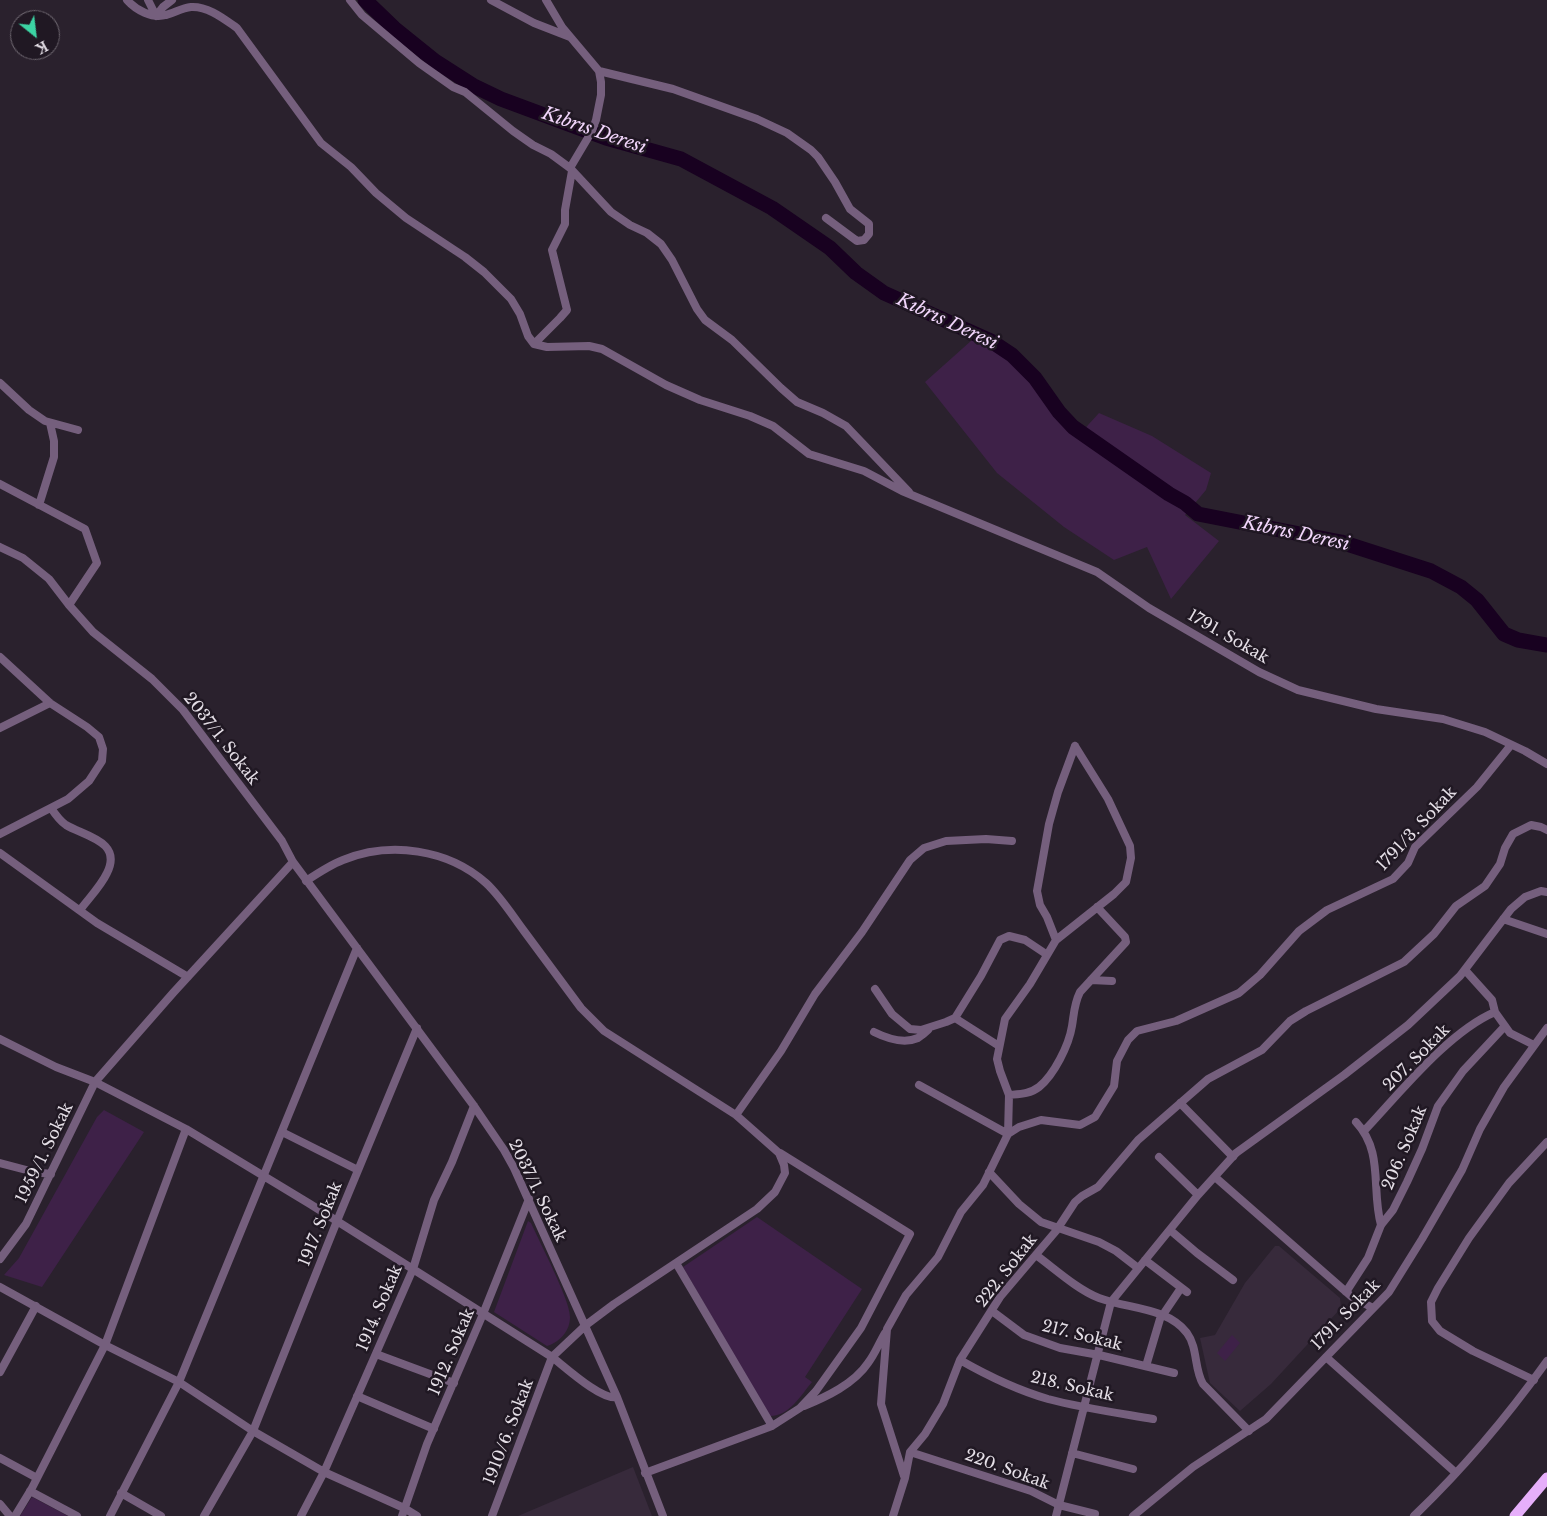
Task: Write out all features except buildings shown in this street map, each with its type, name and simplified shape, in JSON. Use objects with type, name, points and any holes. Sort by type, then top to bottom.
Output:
[{"type":"highway","points":[[1515,1516],[1547,1478]]},
{"type":"street","points":[[127,0],[138,9],[156,16],[164,16],[177,10],[193,7],[217,14],[237,28],[321,143],[352,167],[376,193],[406,218],[465,257],[484,272],[510,299],[520,314],[528,336],[534,344],[567,310],[552,250],[565,224],[565,210],[571,170],[592,132],[601,95],[598,72],[562,27],[546,0]]},
{"type":"street","points":[[148,0],[156,16]]},
{"type":"street","points":[[156,16],[172,0]]},
{"type":"street","points":[[350,0],[362,15],[419,63],[453,87],[465,92],[533,145],[551,154],[571,170],[611,212],[630,225],[647,233],[661,244],[672,260],[697,309],[705,320],[732,340],[797,402],[823,413],[846,426],[910,494]]},
{"type":"street","points":[[491,0],[534,23],[572,38]]},
{"type":"street","points":[[598,72],[673,90],[757,119],[787,133],[818,157],[835,182],[846,204],[856,215],[869,224],[869,234],[864,240],[857,241],[826,218]]},
{"type":"street","name":"1791. Sokak","points":[[534,344],[547,347],[589,346],[602,349],[666,385],[700,400],[766,423],[809,454],[864,471],[889,485],[941,508],[1097,572],[1149,608],[1259,672],[1298,690],[1376,709],[1443,719],[1485,732],[1546,762]]},
{"type":"street","points":[[0,384],[29,410],[45,421],[78,430]]},
{"type":"street","points":[[39,505],[54,457],[54,441],[50,422]]},
{"type":"street","points":[[0,484],[85,529],[97,564],[69,605]]},
{"type":"street","name":"2037/1. Sokak","points":[[0,547],[23,558],[49,579],[93,632],[152,679],[183,710],[282,841],[293,862],[306,880],[474,1106],[504,1150],[529,1199],[586,1325],[663,1516]]},
{"type":"street","points":[[0,657],[50,702],[87,726],[99,737],[103,749],[102,760],[89,781],[68,799],[0,834]]},
{"type":"street","points":[[0,728],[50,702]]},
{"type":"street","name":"1791/3. Sokak","points":[[1008,1134],[1019,1126],[1041,1120],[1080,1125],[1095,1117],[1114,1086],[1117,1061],[1128,1040],[1137,1031],[1176,1021],[1239,992],[1260,975],[1299,931],[1327,910],[1393,879],[1408,863],[1415,848],[1477,787],[1511,745]]},
{"type":"street","points":[[645,1473],[772,1426],[800,1408],[823,1398],[852,1379],[867,1365],[906,1295],[938,1257],[961,1212],[983,1185],[1008,1134],[1009,1095],[997,1059],[1005,1019],[1030,984],[1056,940],[1114,894],[1126,882],[1131,858],[1130,846],[1108,799],[1075,746],[1058,792],[1049,824],[1037,891],[1040,905],[1056,940]]},
{"type":"street","points":[[50,808],[67,825],[99,840],[106,846],[109,853],[110,864],[108,872],[80,910]]},
{"type":"street","points":[[1233,1157],[1180,1103],[1208,1079],[1262,1050],[1290,1021],[1306,1011],[1404,962],[1434,934],[1456,906],[1485,886],[1500,864],[1504,848],[1513,834],[1531,825],[1547,830]]},
{"type":"street","points":[[736,1115],[781,1051],[815,994],[862,932],[910,860],[924,848],[946,841],[986,839],[1012,841]]},
{"type":"street","points":[[306,880],[344,860],[379,850],[410,850],[453,861],[472,873],[496,894],[580,1008],[604,1031],[736,1115],[779,1153],[910,1234],[861,1328],[816,1390],[800,1408]]},
{"type":"street","points":[[0,853],[97,923],[188,977]]},
{"type":"street","points":[[95,1082],[293,862]]},
{"type":"street","points":[[1056,1516],[1111,1302],[1198,1195],[1233,1157],[1257,1137],[1304,1105],[1408,1025],[1465,970],[1511,909],[1525,897],[1541,891],[1547,892]]},
{"type":"street","points":[[1009,1095],[1029,1093],[1039,1087],[1051,1073],[1068,1044],[1073,1025],[1075,1002],[1080,992],[1126,942],[1125,937],[1097,907]]},
{"type":"street","points":[[1503,919],[1547,934]]},
{"type":"street","points":[[874,1032],[884,1037],[900,1040],[918,1038],[932,1028],[955,1018],[981,976],[1000,940],[1009,936],[1024,940],[1046,954]]},
{"type":"street","points":[[110,1516],[179,1382],[357,948]]},
{"type":"street","points":[[1465,970],[1492,1000],[1495,1012],[1510,1033],[1534,1046]]},
{"type":"street","points":[[1091,980],[1112,981]]},
{"type":"street","points":[[875,989],[892,1014],[910,1029],[932,1028]]},
{"type":"street","name":"207. Sokak","points":[[1364,1131],[1438,1054],[1463,1031],[1483,1017],[1495,1012]]},
{"type":"street","points":[[955,1018],[999,1046]]},
{"type":"street","name":"206. Sokak","points":[[1346,1292],[1368,1258],[1381,1225],[1392,1210],[1407,1182],[1438,1106],[1463,1071],[1505,1026]]},
{"type":"street","name":"1917. Sokak","points":[[204,1516],[253,1431],[417,1028]]},
{"type":"street","name":"1791. Sokak","points":[[1134,1516],[1193,1467],[1266,1419],[1390,1292],[1462,1170],[1480,1130],[1504,1087],[1547,1028]]},
{"type":"street","points":[[0,1039],[56,1067],[95,1082],[186,1129],[337,1221],[552,1357],[598,1393],[611,1399],[616,1397]]},
{"type":"street","name":"1959/1. Sokak","points":[[0,1260],[26,1224],[95,1082]]},
{"type":"street","points":[[919,1085],[1008,1134]]},
{"type":"street","name":"222. Sokak","points":[[893,1516],[905,1478],[910,1452],[925,1434],[943,1404],[960,1360],[1000,1297],[1059,1228],[1075,1202],[1098,1187],[1138,1140],[1180,1103]]},
{"type":"street","name":"1914. Sokak","points":[[301,1516],[324,1472],[412,1269],[434,1200],[452,1162],[474,1106]]},
{"type":"street","points":[[1356,1122],[1368,1138],[1375,1167],[1376,1203],[1381,1225]]},
{"type":"street","points":[[15,1516],[37,1478],[105,1345],[186,1129]]},
{"type":"street","points":[[282,1132],[358,1170]]},
{"type":"street","points":[[1534,1380],[1473,1351],[1440,1331],[1432,1321],[1431,1302],[1475,1230],[1509,1183],[1547,1142]]},
{"type":"street","points":[[552,1357],[586,1325],[614,1304],[767,1201],[776,1192],[785,1173],[779,1153]]},
{"type":"street","points":[[1159,1158],[1198,1195]]},
{"type":"street","points":[[0,1163],[34,1172],[51,1174]]},
{"type":"street","points":[[989,1172],[1019,1204],[1041,1222],[1100,1242],[1116,1251],[1138,1268]]},
{"type":"street","points":[[1216,1176],[1346,1292],[1373,1308]]},
{"type":"street","name":"1912. Sokak","points":[[403,1512],[434,1429],[529,1199]]},
{"type":"street","points":[[1170,1230],[1233,1280]]},
{"type":"street","points":[[1036,1254],[1074,1283],[1098,1298],[1144,1309],[1162,1315],[1177,1324],[1188,1334],[1191,1340],[1203,1384],[1249,1431]]},
{"type":"street","points":[[1145,1260],[1184,1290],[1162,1315],[1146,1366]]},
{"type":"street","points":[[676,1263],[772,1426]]},
{"type":"street","points":[[0,1287],[105,1345],[179,1382],[253,1431],[324,1472],[403,1512],[417,1516]]},
{"type":"street","points":[[0,1372],[36,1306]]},
{"type":"street","name":"217. Sokak","points":[[992,1311],[1024,1335],[1060,1348],[1174,1373]]},
{"type":"street","points":[[887,1329],[880,1404],[905,1478]]},
{"type":"street","points":[[376,1354],[454,1383]]},
{"type":"street","points":[[1326,1356],[1456,1473]]},
{"type":"street","name":"1910/6. Sokak","points":[[492,1516],[552,1357]]},
{"type":"street","name":"218. Sokak","points":[[960,1360],[986,1375],[1049,1399],[1153,1419]]},
{"type":"street","points":[[1414,1516],[1488,1439],[1547,1361]]},
{"type":"street","points":[[357,1396],[434,1429]]},
{"type":"street","name":"220. Sokak","points":[[910,1452],[1031,1491],[1059,1505],[1095,1514]]},
{"type":"street","points":[[1072,1453],[1133,1469]]},
{"type":"street","points":[[0,1458],[37,1478]]},
{"type":"street","points":[[30,1491],[77,1516]]},
{"type":"street","points":[[121,1493],[161,1516]]},
{"type":"street","points":[[0,1504],[10,1516]]},
{"type":"shaded area","points":[[972,340],[1000,350],[1078,436],[1099,413],[1152,436],[1211,473],[1206,490],[1185,515],[1219,541],[1171,599],[1147,547],[1114,560],[1064,527],[997,473],[925,382]]},
{"type":"shaded area","points":[[104,1110],[144,1132],[42,1287],[4,1275],[19,1258],[97,1117]]},
{"type":"shaded area","points":[[757,1217],[862,1289],[805,1377],[812,1382],[799,1399],[783,1413],[769,1416],[683,1267]]},
{"type":"shaded area","points":[[528,1221],[531,1223],[554,1271],[569,1309],[570,1322],[566,1331],[560,1339],[547,1346],[494,1312]]},
{"type":"shaded area","points":[[1275,1246],[1279,1246],[1340,1298],[1341,1308],[1271,1384],[1240,1411],[1210,1383],[1200,1338],[1215,1335],[1245,1283]]},
{"type":"shaded area","points":[[1232,1335],[1240,1343],[1225,1361],[1217,1353]]},
{"type":"shaded area","points":[[633,1467],[652,1516],[518,1516]]},
{"type":"shaded area","points":[[32,1497],[34,1498],[68,1516],[20,1516]]},
{"type":"waterway","name":"Kıbrıs Deresi","points":[[365,0],[394,28],[435,61],[474,86],[501,99],[606,138],[681,159],[772,208],[830,248],[856,273],[884,293],[991,341],[1012,355],[1035,378],[1059,412],[1073,427],[1169,494],[1185,503],[1198,514],[1341,542],[1431,571],[1461,587],[1477,600],[1504,634],[1518,640],[1547,645]]}]
